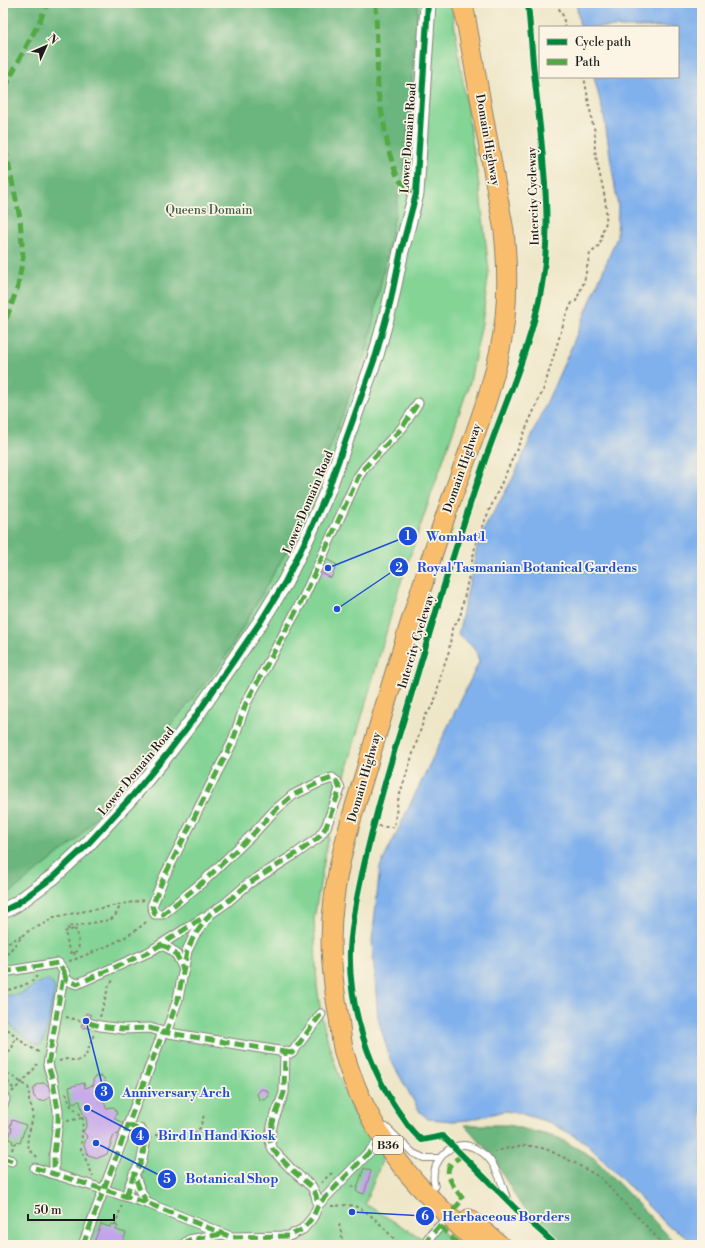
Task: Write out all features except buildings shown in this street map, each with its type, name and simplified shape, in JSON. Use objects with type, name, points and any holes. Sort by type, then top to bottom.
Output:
[{"type":"main road","name":"Domain Highway","points":[[463,3],[504,231],[507,263],[505,319],[495,374],[420,590],[344,845],[334,898],[330,946],[331,968],[345,1055],[359,1092],[379,1132],[394,1155],[412,1178],[479,1245]]},
{"type":"main road","name":"Domain Highway","points":[[339,1020],[366,1089],[386,1127],[402,1149],[435,1187],[474,1224],[500,1245]]},
{"type":"street","name":"Lower Domain Road","points":[[3,911],[15,905],[52,877],[86,846],[133,795],[195,717],[261,621],[285,582],[310,530],[328,490],[376,355],[390,304],[401,251],[416,194],[428,3]]},
{"type":"street","points":[[3,972],[58,963],[64,971],[66,980],[77,984],[149,952],[161,945],[210,914],[226,903],[248,884],[318,838],[326,827],[340,789],[337,782],[332,778],[293,795],[274,811],[254,833],[204,881],[163,914],[154,914],[152,906],[164,877],[232,743],[246,703],[304,597],[358,477],[365,467],[402,428],[418,403]]},
{"type":"street","points":[[83,1245],[101,1189],[178,999],[187,951],[194,936],[210,914]]},
{"type":"street","points":[[161,945],[170,948],[178,956],[184,970]]},
{"type":"street","points":[[54,1174],[58,1110],[53,1081],[46,1056],[64,971]]},
{"type":"street","points":[[93,1024],[123,1029],[150,1028],[164,1032],[292,1052],[321,1014]]},
{"type":"street","points":[[35,1168],[147,1203],[231,1237],[289,1236],[303,1229],[313,1217],[316,1208],[316,1195],[312,1187],[293,1171],[273,1150],[268,1138],[284,1093],[285,1052]]},
{"type":"street","points":[[126,1196],[134,1174],[141,1163],[146,1139],[141,1130],[128,1125]]},
{"type":"street","points":[[316,1208],[375,1146]]},
{"type":"street","points":[[3,1158],[12,1161]]},
{"type":"street","points":[[134,1174],[147,1203]]},
{"type":"street","points":[[425,1245],[428,1239],[440,1226]]},
{"type":"street","points":[[182,1245],[189,1240],[222,1234]]},
{"type":"lane","points":[[386,1127],[413,1153],[424,1158],[440,1158]]},
{"type":"lane","points":[[435,1187],[433,1181],[434,1171],[440,1158],[448,1151],[458,1146],[466,1145],[485,1154],[492,1165],[508,1201]]},
{"type":"path","points":[[556,3],[563,16],[564,26]]},
{"type":"path","points":[[373,824],[382,827],[394,827],[398,800],[425,716],[434,704],[442,671],[449,651],[452,629],[460,617],[477,538],[544,388],[566,315],[572,303],[576,302],[584,282],[590,253],[597,249],[606,223],[605,199],[595,151],[595,130],[583,78]]},
{"type":"path","points":[[372,831],[375,817]]},
{"type":"path","points":[[3,946],[54,917],[120,906],[157,897]]},
{"type":"path","points":[[69,930],[67,927],[110,920],[115,916],[120,906]]},
{"type":"path","points":[[58,963],[76,959],[121,939],[142,926],[154,914]]},
{"type":"path","points":[[74,929],[77,931],[79,944],[78,951],[74,952],[71,953],[67,948],[68,938],[64,932],[74,929]]},
{"type":"path","points":[[3,958],[23,935]]},
{"type":"path","points":[[74,952],[76,959]]},
{"type":"path","points":[[49,1069],[60,1060],[67,1059],[76,1061],[85,1057],[93,1024],[108,988],[116,975],[118,966]]},
{"type":"path","points":[[3,993],[34,980],[38,976]]},
{"type":"path","points":[[3,1025],[34,1051],[46,1056],[4,1100]]},
{"type":"path","points":[[3,1056],[12,1048],[17,1037]]},
{"type":"path","points":[[3,1070],[28,1087],[30,1092],[28,1100],[33,1112],[27,1138],[27,1145],[30,1151],[44,1161],[54,1174]]},
{"type":"path","points":[[3,1078],[8,1081],[14,1089]]},
{"type":"path","points":[[53,1081],[61,1082],[71,1106],[79,1113],[82,1119],[81,1149],[101,1189]]},
{"type":"path","points":[[144,1135],[169,1136],[187,1140],[200,1128],[204,1115]]},
{"type":"path","points":[[72,1121],[86,1118]]},
{"type":"path","points":[[485,1154],[526,1145],[546,1148],[601,1178],[664,1245]]},
{"type":"path","points":[[115,1225],[126,1196]]},
{"type":"path","points":[[316,1208],[346,1205],[355,1206],[368,1213],[400,1245]]},
{"type":"path","points":[[339,1224],[343,1241],[341,1245]]},
{"type":"green space","points":[[3,3],[451,3],[480,192],[489,271],[482,323],[470,382],[398,591],[330,828],[314,919],[317,985],[321,1014],[329,1045],[345,1093],[360,1122],[383,1158],[365,1204],[423,1239],[433,1222],[455,1245],[3,1245]]},
{"type":"green space","name":"Queens Domain","points":[[3,3],[418,3],[406,160],[368,347],[300,528],[224,660],[77,840],[3,898]]},
{"type":"green space","points":[[465,1125],[509,1125],[559,1138],[594,1158],[677,1245],[566,1245],[520,1204],[492,1156]]},
{"type":"water","points":[[576,3],[702,3],[702,1245],[692,1245],[688,1238],[667,1225],[585,1142],[551,1123],[519,1113],[504,1111],[469,1120],[454,1121],[428,1119],[420,1112],[390,1059],[378,1018],[372,941],[380,867],[479,662],[474,649],[458,635],[479,538],[513,478],[571,348],[617,237],[618,207],[604,116],[594,78],[679,78],[679,26],[580,26]]},
{"type":"water","points":[[47,980],[52,983],[55,988],[46,1035],[40,1046],[25,1038],[3,1015],[3,996],[21,994],[38,983]]},
{"type":"marked path","points":[[3,104],[6,87],[11,75],[38,24],[47,3]]},
{"type":"marked path","points":[[376,3],[378,93],[389,152],[400,181],[416,194]]},
{"type":"marked path","points":[[3,133],[20,218],[23,257],[18,286],[3,328]]},
{"type":"marked path","points":[[166,1033],[178,999],[187,951],[194,936],[210,914],[226,903],[248,884],[318,838],[326,827],[340,789],[337,782],[332,778],[293,795],[274,811],[254,833],[204,881],[163,914],[155,914],[152,906],[164,877],[232,743],[246,703],[304,597],[358,477],[365,467],[402,428],[418,403]]},
{"type":"marked path","points":[[64,972],[66,980],[77,984],[149,952],[204,917]]},
{"type":"marked path","points":[[161,945],[170,949],[176,954],[183,970]]},
{"type":"marked path","points":[[3,972],[58,963],[64,971],[48,1065],[53,1081],[58,1110],[54,1174],[51,1173]]},
{"type":"marked path","points":[[285,1052],[292,1053],[321,1014]]},
{"type":"marked path","points":[[89,1023],[123,1029],[150,1028],[163,1032]]},
{"type":"marked path","points":[[83,1245],[163,1032],[285,1052],[284,1093],[274,1119],[269,1138],[273,1150],[293,1171],[312,1187],[316,1195],[318,1205]]},
{"type":"marked path","points":[[3,1096],[5,1099],[3,1105]]},
{"type":"marked path","points":[[128,1125],[141,1130],[146,1139],[141,1163],[134,1174]]},
{"type":"marked path","points":[[35,1168],[147,1203],[231,1237],[289,1236],[303,1229],[313,1217],[318,1205],[375,1146]]},
{"type":"marked path","points":[[425,1245],[428,1239],[463,1199],[451,1182],[448,1172],[452,1163],[462,1155]]},
{"type":"marked path","points":[[3,1158],[12,1161]]},
{"type":"marked path","points":[[126,1196],[134,1174],[147,1203]]},
{"type":"marked path","points":[[440,1226],[459,1245]]},
{"type":"marked path","points":[[183,1245],[189,1240],[222,1234]]},
{"type":"cycle path","points":[[3,911],[15,905],[53,877],[86,846],[133,795],[167,754],[195,717],[261,621],[285,582],[310,531],[328,490],[376,355],[390,304],[401,251],[416,194],[428,3]]},
{"type":"cycle path","name":"Intercity Cycleway","points":[[528,3],[546,194],[545,261],[538,305],[527,344],[464,522],[433,620],[384,787],[366,856],[356,903],[352,926],[350,971],[357,1016],[371,1060],[391,1100],[409,1127],[422,1140],[443,1136],[517,1210],[556,1245]]},
{"type":"place","name":"Wombat 1","points":[[328,568]]},
{"type":"place","name":"Royal Tasmanian Botanical Gardens","points":[[337,609]]},
{"type":"place","name":"Anniversary Arch","points":[[86,1021]]},
{"type":"place","name":"Bird In Hand Kiosk","points":[[87,1108]]},
{"type":"place","name":"Botanical Shop","points":[[96,1143]]},
{"type":"place","name":"Herbaceous Borders","points":[[352,1212]]}]
